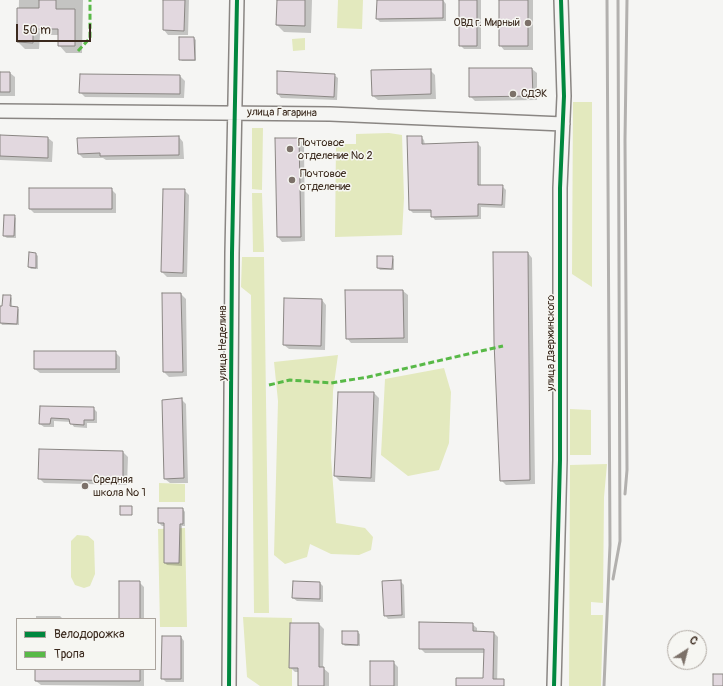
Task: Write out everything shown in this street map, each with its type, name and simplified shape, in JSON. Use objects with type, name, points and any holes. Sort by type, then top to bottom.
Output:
[{"type":"street","name":"улица Неделина","points":[[229,686],[234,113],[237,0]]},
{"type":"street","name":"улица Дзержинского","points":[[554,686],[560,460],[560,188],[563,124],[561,0]]},
{"type":"street","name":"улица Гагарина","points":[[0,111],[330,114],[563,124]]},
{"type":"green space","points":[[338,0],[363,0],[362,29],[337,28]]},
{"type":"green space","points":[[305,38],[305,50],[293,51],[292,39]]},
{"type":"green space","points":[[573,102],[592,102],[592,287],[572,274]]},
{"type":"green space","points":[[252,128],[263,128],[262,190],[252,189]]},
{"type":"green space","points":[[389,133],[402,135],[404,198],[402,235],[335,237],[336,144],[356,144],[356,134]]},
{"type":"green space","points":[[252,193],[262,193],[264,252],[253,252]]},
{"type":"green space","points":[[242,257],[264,257],[269,613],[254,613],[251,295],[241,287]]},
{"type":"green space","points":[[338,355],[333,391],[331,458],[336,523],[365,528],[373,537],[371,550],[359,555],[331,554],[310,544],[307,557],[285,564],[274,555],[278,401],[274,362]]},
{"type":"green space","points":[[444,368],[451,392],[449,443],[439,470],[408,476],[381,455],[385,379]]},
{"type":"green space","points":[[570,409],[591,410],[591,455],[570,455]]},
{"type":"green space","points":[[607,464],[604,497],[603,603],[591,602],[591,615],[603,615],[601,686],[569,686],[570,465]]},
{"type":"green space","points":[[159,483],[185,484],[185,502],[159,502]]},
{"type":"green space","points":[[185,528],[187,627],[160,627],[158,529]]},
{"type":"green space","points":[[77,535],[88,536],[94,541],[95,574],[90,586],[84,588],[75,585],[71,577],[71,541]]},
{"type":"green space","points":[[243,617],[292,618],[292,686],[260,686],[247,677]]},
{"type":"building","points":[[39,0],[56,0],[56,9],[75,9],[75,46],[58,46],[58,29],[33,29],[33,43],[17,42],[17,8],[39,8]]},
{"type":"building","points":[[163,0],[185,0],[184,31],[163,30]]},
{"type":"building","points":[[277,0],[305,0],[305,26],[276,25]]},
{"type":"building","points":[[377,0],[443,0],[443,18],[376,19]]},
{"type":"building","points":[[459,0],[477,0],[477,46],[459,46]]},
{"type":"building","points":[[499,0],[528,0],[528,46],[499,46]]},
{"type":"building","points":[[179,37],[194,37],[195,60],[179,60]]},
{"type":"building","points":[[469,68],[532,68],[533,96],[469,97]]},
{"type":"building","points":[[431,69],[431,94],[372,96],[371,70]]},
{"type":"building","points":[[277,71],[335,74],[334,97],[277,94]]},
{"type":"building","points":[[0,72],[10,72],[10,92],[0,92]]},
{"type":"building","points":[[80,74],[180,75],[180,94],[79,93]]},
{"type":"building","points":[[0,135],[48,137],[48,158],[0,156]]},
{"type":"building","points":[[179,136],[179,155],[100,156],[100,153],[78,154],[77,138]]},
{"type":"building","points":[[407,136],[422,136],[422,144],[478,142],[478,185],[503,185],[502,205],[478,204],[478,216],[431,217],[431,210],[409,210]]},
{"type":"building","points":[[275,138],[299,138],[301,237],[277,237]]},
{"type":"building","points":[[29,188],[112,188],[112,209],[29,209]]},
{"type":"building","points":[[163,189],[185,189],[183,273],[161,272]]},
{"type":"building","points":[[4,215],[15,215],[14,236],[3,236]]},
{"type":"building","points":[[29,252],[36,253],[36,268],[28,267]]},
{"type":"building","points":[[493,252],[528,252],[530,480],[500,481],[494,342]]},
{"type":"building","points":[[377,256],[393,256],[392,269],[377,268]]},
{"type":"building","points":[[345,290],[403,290],[404,338],[346,339]]},
{"type":"building","points":[[162,293],[181,293],[183,372],[163,372]]},
{"type":"building","points":[[3,295],[11,295],[10,306],[18,307],[17,324],[0,323],[0,306],[2,306]]},
{"type":"building","points":[[284,298],[322,299],[321,346],[283,345]]},
{"type":"building","points":[[34,351],[116,351],[116,369],[34,369]]},
{"type":"building","points":[[338,392],[374,392],[371,478],[334,476]]},
{"type":"building","points":[[182,398],[184,478],[164,479],[162,400]]},
{"type":"building","points":[[40,406],[94,407],[94,420],[84,420],[84,425],[70,424],[69,419],[51,418],[50,424],[39,424]]},
{"type":"building","points":[[39,449],[123,451],[123,481],[38,479]]},
{"type":"building","points":[[120,506],[132,506],[132,515],[120,515]]},
{"type":"building","points":[[158,508],[183,508],[183,524],[180,524],[179,563],[164,563],[164,523],[158,523]]},
{"type":"building","points":[[401,580],[402,615],[384,616],[382,581]]},
{"type":"building","points":[[119,581],[140,581],[140,618],[119,618]]},
{"type":"building","points":[[293,581],[320,582],[320,599],[292,598]]},
{"type":"building","points":[[419,622],[473,623],[473,631],[494,632],[493,679],[504,679],[504,686],[456,686],[456,678],[483,678],[484,649],[419,649]]},
{"type":"building","points":[[290,623],[319,623],[319,667],[324,667],[324,686],[298,686],[298,668],[289,668]]},
{"type":"building","points":[[342,631],[358,631],[358,645],[342,644]]},
{"type":"building","points":[[162,636],[181,636],[181,679],[161,679]]},
{"type":"building","points":[[370,661],[394,661],[394,686],[370,686]]},
{"type":"building","points":[[35,670],[140,670],[140,681],[35,681]]},
{"type":"building","points":[[713,674],[723,674],[723,686],[713,686]]},
{"type":"railway","points":[[604,686],[610,545],[607,0]]},
{"type":"railway","points":[[613,579],[620,541],[618,0]]},
{"type":"railway","points":[[625,494],[627,470],[625,140],[627,0]]},
{"type":"marked path","points":[[78,51],[90,38],[90,0]]},
{"type":"marked path","points":[[269,385],[290,380],[331,383],[368,377],[503,346]]},
{"type":"cycle path","points":[[229,686],[232,253],[237,0]]},
{"type":"cycle path","points":[[554,686],[560,460],[560,188],[564,96],[561,0]]},
{"type":"place","name":"ОВД г. Мирный","points":[[528,23]]},
{"type":"place","name":"СДЭК","points":[[513,94]]},
{"type":"place","name":"Почтовое отделение № 2","points":[[290,149]]},
{"type":"place","name":"Почтовое отделение","points":[[292,180]]},
{"type":"place","name":"Средняя школа № 1","points":[[85,486]]}]
